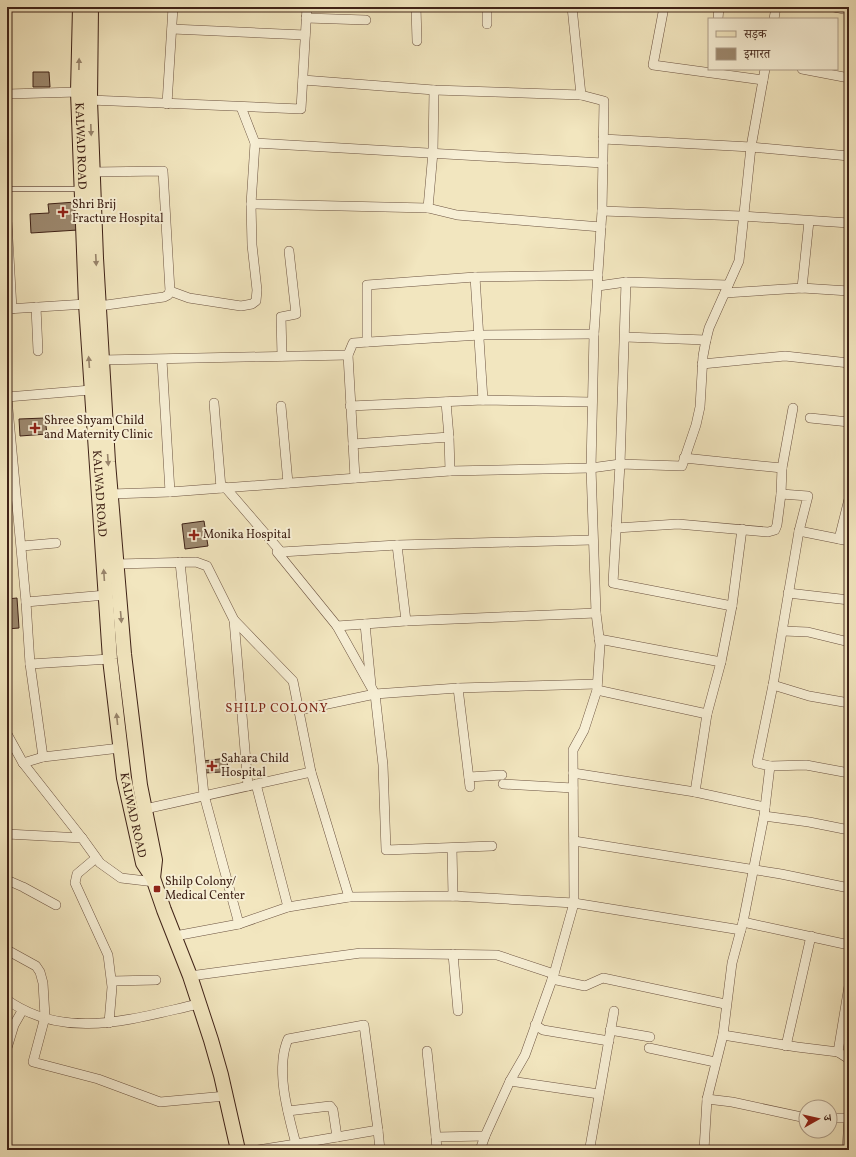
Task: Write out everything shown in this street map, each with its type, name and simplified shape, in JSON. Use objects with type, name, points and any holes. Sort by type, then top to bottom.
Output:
[{"type":"main road","name":"KALWAD ROAD","points":[[80,7],[78,92],[81,189],[92,305],[102,360],[124,654],[140,785],[155,860],[154,880]]},
{"type":"main road","name":"KALWAD ROAD","points":[[91,7],[90,100],[93,172],[91,390],[110,659],[120,748],[124,778],[143,863],[154,880],[190,976],[226,1096],[238,1150]]},
{"type":"street","points":[[167,104],[173,7]]},
{"type":"street","points":[[90,100],[301,109],[304,80],[307,7]]},
{"type":"street","points":[[416,7],[418,41]]},
{"type":"street","points":[[487,7],[488,24]]},
{"type":"street","points":[[572,7],[581,95]]},
{"type":"street","points":[[664,7],[653,65],[712,71],[763,80]]},
{"type":"street","points":[[718,18],[719,7]]},
{"type":"street","points":[[774,18],[776,7]]},
{"type":"street","points":[[834,7],[849,10]]},
{"type":"street","points":[[306,18],[366,20]]},
{"type":"street","points":[[172,30],[305,36]]},
{"type":"street","points":[[111,494],[170,492],[450,471],[591,468],[620,464],[682,466],[696,425],[700,407],[702,364],[706,340],[739,260],[742,216],[751,147],[765,70]]},
{"type":"street","points":[[807,70],[849,78]]},
{"type":"street","points":[[304,80],[434,90],[581,95],[604,101],[602,211],[594,334],[591,468],[592,540],[596,614],[600,639],[597,687],[584,730],[573,750],[574,903],[553,976],[525,1055],[510,1081],[480,1150]]},
{"type":"street","points":[[428,208],[433,152],[434,90]]},
{"type":"street","points":[[7,94],[78,92]]},
{"type":"street","points":[[170,291],[189,298],[241,306],[252,304],[256,301],[257,290],[253,257],[251,204],[255,143],[241,107]]},
{"type":"street","points":[[603,139],[751,147],[849,156]]},
{"type":"street","points":[[255,143],[433,152],[603,163]]},
{"type":"street","points":[[7,222],[9,309],[92,305],[164,297],[168,295],[170,291],[163,171],[93,172]]},
{"type":"street","points":[[251,204],[428,208],[457,215],[601,227]]},
{"type":"street","points":[[602,211],[742,216],[849,223]]},
{"type":"street","points":[[802,288],[809,221]]},
{"type":"street","points":[[282,356],[281,317],[296,314],[289,251]]},
{"type":"street","points":[[367,342],[367,285],[475,277],[598,275]]},
{"type":"street","points":[[475,277],[480,334],[483,400]]},
{"type":"street","points":[[626,282],[620,464],[613,583],[732,606]]},
{"type":"street","points":[[598,286],[626,282],[726,289],[802,288],[849,291]]},
{"type":"street","points":[[36,307],[38,351]]},
{"type":"street","points":[[355,478],[348,354],[353,343],[480,334],[594,334]]},
{"type":"street","points":[[624,337],[706,340]]},
{"type":"street","points":[[102,360],[162,360],[348,354]]},
{"type":"street","points":[[702,364],[785,356],[849,363]]},
{"type":"street","points":[[162,360],[170,492]]},
{"type":"street","points":[[43,757],[30,664],[22,546],[11,491],[7,397],[91,390]]},
{"type":"street","points":[[350,406],[483,400],[592,402]]},
{"type":"street","points":[[446,402],[450,471]]},
{"type":"street","points":[[214,403],[223,488],[281,552]]},
{"type":"street","points":[[282,406],[288,483]]},
{"type":"street","points":[[616,528],[678,524],[768,532],[774,530],[777,525],[781,494],[782,468],[793,408]]},
{"type":"street","points":[[810,418],[849,422]]},
{"type":"street","points":[[353,444],[449,437]]},
{"type":"street","points":[[684,458],[782,468]]},
{"type":"street","points":[[781,494],[808,496],[799,532],[783,630],[757,763],[770,766],[806,766],[849,773]]},
{"type":"street","points":[[839,539],[849,499]]},
{"type":"street","points":[[695,792],[707,714],[721,662],[732,606],[742,530]]},
{"type":"street","points":[[799,532],[849,541]]},
{"type":"street","points":[[373,692],[337,626],[276,552],[397,545],[592,540]]},
{"type":"street","points":[[22,546],[56,544]]},
{"type":"street","points":[[397,545],[406,621]]},
{"type":"street","points":[[180,562],[204,795],[239,924]]},
{"type":"street","points":[[117,564],[196,562],[207,566],[234,620],[293,680],[311,772],[349,897]]},
{"type":"street","points":[[788,593],[849,600]]},
{"type":"street","points":[[26,602],[106,595]]},
{"type":"street","points":[[337,626],[406,621],[596,614]]},
{"type":"street","points":[[234,620],[252,785],[288,907]]},
{"type":"street","points":[[365,624],[383,764],[386,850],[492,846]]},
{"type":"street","points":[[783,630],[808,632],[849,642]]},
{"type":"street","points":[[600,639],[721,662]]},
{"type":"street","points":[[30,664],[110,659]]},
{"type":"street","points":[[773,685],[809,696],[849,703]]},
{"type":"street","points":[[299,710],[373,692],[458,688],[597,687],[707,714]]},
{"type":"street","points":[[458,688],[470,787]]},
{"type":"street","points":[[7,734],[23,763],[96,858],[121,878],[154,880]]},
{"type":"street","points":[[23,763],[43,757],[120,748]]},
{"type":"street","points":[[704,1150],[707,1099],[722,1035],[725,1004],[732,963],[754,871],[770,766]]},
{"type":"street","points":[[145,809],[311,772]]},
{"type":"street","points":[[573,773],[695,792],[764,812],[849,830]]},
{"type":"street","points":[[469,777],[573,788]]},
{"type":"street","points":[[7,834],[82,838]]},
{"type":"street","points":[[574,841],[754,871],[781,874],[849,888]]},
{"type":"street","points":[[452,848],[453,896]]},
{"type":"street","points":[[96,858],[77,874],[76,883],[108,955],[112,981],[109,1023]]},
{"type":"street","points":[[7,880],[23,886],[56,905]]},
{"type":"street","points":[[175,936],[239,924],[288,907],[349,897],[453,896],[574,903],[810,936],[849,945]]},
{"type":"street","points":[[786,1046],[810,936]]},
{"type":"street","points":[[7,950],[36,966],[40,972],[43,983],[45,1017],[33,1062],[98,1079],[160,1102],[226,1096]]},
{"type":"street","points":[[190,976],[361,953],[497,955],[553,976],[585,986],[603,978],[725,1004]]},
{"type":"street","points":[[453,954],[458,1011]]},
{"type":"street","points":[[112,981],[156,980]]},
{"type":"street","points":[[838,1052],[849,986]]},
{"type":"street","points":[[7,1000],[22,1011],[64,1023],[80,1025],[109,1023],[199,1004]]},
{"type":"street","points":[[7,1048],[14,1024],[22,1011]]},
{"type":"street","points":[[590,1146],[614,1011]]},
{"type":"street","points":[[290,1146],[288,1111],[282,1059],[288,1040],[364,1025],[380,1150]]},
{"type":"street","points":[[535,1026],[544,1030],[609,1041]]},
{"type":"street","points":[[610,1030],[650,1037]]},
{"type":"street","points":[[722,1035],[786,1046],[838,1052],[849,1059]]},
{"type":"street","points":[[649,1048],[715,1062]]},
{"type":"street","points":[[427,1050],[437,1150]]},
{"type":"street","points":[[510,1081],[599,1094]]},
{"type":"street","points":[[707,1099],[732,1102],[798,1116]]},
{"type":"street","points":[[288,1111],[330,1106],[333,1110],[337,1137]]},
{"type":"street","points":[[838,1118],[849,1118],[848,1150]]},
{"type":"street","points":[[258,1150],[290,1146],[378,1130]]},
{"type":"street","points":[[436,1137],[485,1136]]},
{"type":"lane","points":[[7,189],[81,189]]},
{"type":"building","points":[[33,72],[49,72],[50,87],[33,87]]},
{"type":"building","points":[[76,202],[78,230],[31,233],[30,214],[49,213],[48,204]]},
{"type":"building","points":[[45,418],[47,434],[20,436],[19,419]]},
{"type":"building","points":[[204,521],[208,546],[185,549],[182,524]]},
{"type":"building","points":[[17,598],[19,628],[7,629],[7,599]]},
{"type":"building","points":[[227,758],[228,774],[222,775],[222,772],[204,773],[203,761]]},
{"type":"place","name":"Shri Brij Fracture Hospital","points":[[63,212]]},
{"type":"place","name":"Shree Shyam Child and Maternity Clinic","points":[[35,428]]},
{"type":"place","name":"Monika Hospital","points":[[194,535]]},
{"type":"place","name":"Sahara Child Hospital","points":[[212,766]]},
{"type":"place","name":"Shilp Colony/ Medical Center","points":[[157,889]]},
{"type":"district","name":"SHILP COLONY","points":[[277,709]]}]
